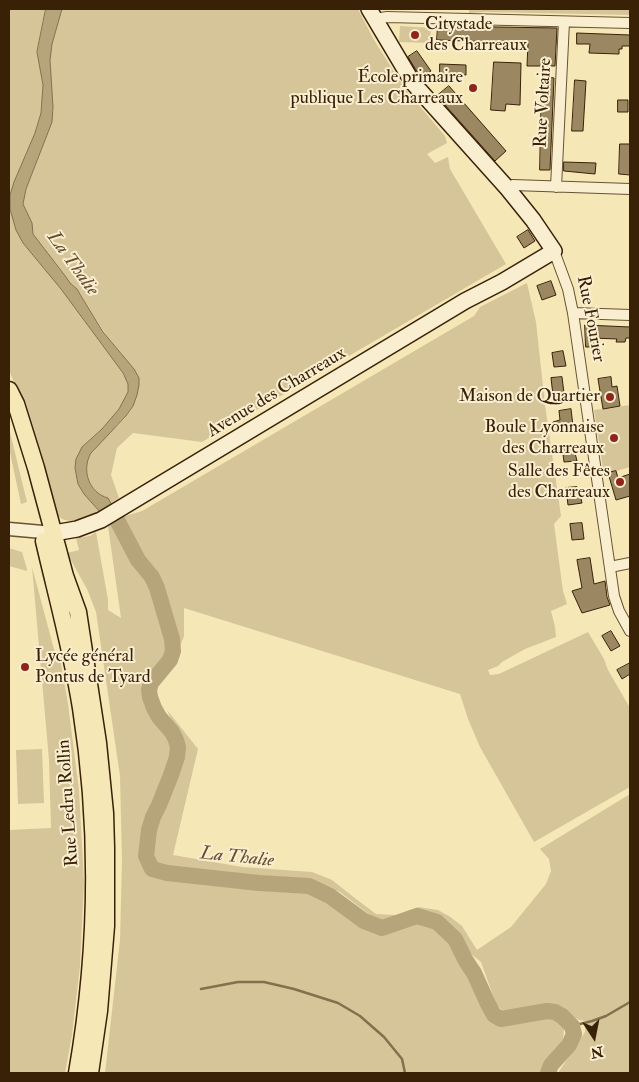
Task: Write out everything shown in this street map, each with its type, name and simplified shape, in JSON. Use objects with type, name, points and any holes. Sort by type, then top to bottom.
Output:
[{"type":"main road","name":"Rue Fourier","points":[[372,14],[413,83],[508,189],[534,220],[554,251]]},
{"type":"main road","name":"Avenue des Charreaux","points":[[48,533],[77,529],[101,520],[465,302],[554,251]]},
{"type":"main road","points":[[9,390],[16,404],[36,468],[48,533]]},
{"type":"main road","points":[[9,406],[18,448],[48,533]]},
{"type":"main road","name":"Rue Ledru Rollin","points":[[48,533],[81,706],[92,815],[94,887],[92,946],[87,1012],[77,1073]]},
{"type":"main road","name":"Rue Ledru Rollin","points":[[48,533],[78,612],[98,743],[105,813],[106,926],[99,1011],[90,1073]]},
{"type":"street","points":[[372,14],[379,18],[630,23]]},
{"type":"street","name":"Rue Voltaire","points":[[556,186],[564,22]]},
{"type":"street","points":[[508,189],[513,185],[630,189]]},
{"type":"street","name":"Rue Fourier","points":[[554,251],[568,289],[573,313],[616,603],[630,631]]},
{"type":"street","points":[[573,313],[630,315]]},
{"type":"street","name":"Avenue des Charreaux","points":[[9,529],[48,533]]},
{"type":"street","points":[[610,567],[630,563]]},
{"type":"shaded area","points":[[9,9],[46,9],[37,52],[43,85],[41,113],[35,133],[14,182],[10,195],[10,209],[23,243],[61,289],[119,367],[129,386],[126,397],[119,409],[102,429],[82,447],[75,468],[78,484],[82,491],[101,513],[74,521],[64,520],[59,517],[50,495],[25,410],[9,370]]},
{"type":"shaded area","points":[[46,9],[62,9],[52,44],[50,60],[52,122],[26,189],[23,204],[32,223],[33,234],[70,283],[77,289],[103,332],[134,369],[139,378],[137,395],[133,406],[91,453],[88,460],[87,473],[92,486],[101,495],[108,498],[112,505],[101,513],[84,494],[78,484],[75,468],[76,459],[82,447],[102,429],[119,409],[128,392],[128,384],[123,373],[61,289],[23,243],[16,230],[10,209],[10,195],[14,182],[35,133],[41,113],[43,85],[37,52]]},
{"type":"shaded area","points":[[62,9],[358,9],[374,40],[405,89],[445,136],[447,143],[427,154],[435,163],[448,157],[450,169],[506,264],[202,442],[133,433],[117,448],[111,475],[119,498],[111,503],[108,498],[101,496],[94,490],[86,469],[88,459],[93,450],[126,417],[132,408],[134,369],[106,335],[77,289],[70,283],[33,234],[29,216],[23,204],[26,189],[52,122],[50,60],[52,44]]},
{"type":"shaded area","points":[[469,9],[630,10],[630,15],[469,13]]},
{"type":"shaded area","name":"Citystade des Charreaux","points":[[400,26],[431,28],[430,43],[399,42]]},
{"type":"shaded area","points":[[527,283],[536,322],[545,405],[561,516],[554,524],[563,591],[567,604],[551,611],[556,637],[525,649],[488,670],[490,675],[499,674],[588,632],[630,708],[630,787],[534,842],[480,747],[460,694],[184,608],[184,636],[180,646],[163,585],[135,546],[122,517],[142,511],[474,316],[480,307]]},
{"type":"shaded area","name":"Boule Lyonnaise des Charreaux","points":[[630,405],[630,467],[604,475],[594,410]]},
{"type":"shaded area","points":[[9,428],[27,502],[21,504],[9,448]]},
{"type":"shaded area","points":[[112,523],[130,557],[148,579],[154,595],[167,654],[146,683],[144,693],[156,718],[169,733],[173,741],[174,751],[145,824],[141,852],[147,872],[156,875],[257,888],[306,891],[327,898],[357,923],[380,933],[416,921],[433,927],[451,942],[490,1018],[499,1023],[512,1024],[551,1017],[559,1021],[564,1029],[563,1040],[550,1059],[544,1073],[105,1073],[120,940],[122,860],[120,776],[96,612],[87,589],[67,553],[79,550],[76,538],[90,536],[96,532],[108,600],[108,610],[121,618],[108,526]]},
{"type":"shaded area","points":[[9,548],[22,552],[27,571],[9,566]]},
{"type":"shaded area","points":[[32,567],[55,653],[60,658],[79,790],[84,882],[80,966],[72,1035],[65,1073],[9,1073],[9,830],[51,828],[49,760]]},
{"type":"shaded area","points":[[167,710],[198,749],[173,855],[242,867],[312,872],[332,880],[376,914],[396,915],[418,907],[438,910],[462,926],[477,950],[511,927],[546,884],[551,871],[549,859],[540,849],[630,794],[630,1073],[558,1073],[585,1032],[586,1021],[579,1020],[560,1008],[553,1006],[523,1012],[502,1010],[496,1004],[481,962],[471,954],[456,930],[440,917],[417,912],[388,921],[379,920],[340,892],[310,881],[266,879],[156,866],[152,857],[153,839],[157,822],[182,759],[183,746]]},
{"type":"shaded area","points":[[42,749],[44,803],[18,804],[16,750]]},
{"type":"building","points":[[438,26],[557,28],[555,66],[527,66],[528,43],[437,40]]},
{"type":"building","points":[[577,33],[630,35],[630,46],[622,46],[622,49],[619,49],[619,54],[589,53],[590,44],[577,44]]},
{"type":"building","points":[[417,51],[431,71],[421,78],[408,57]]},
{"type":"building","points":[[494,62],[521,63],[520,105],[506,104],[505,111],[491,110]]},
{"type":"building","points":[[440,64],[466,65],[466,75],[440,74]]},
{"type":"building","points":[[542,76],[554,78],[550,170],[540,170]]},
{"type":"building","points":[[575,80],[586,81],[583,131],[572,131]]},
{"type":"building","points":[[449,86],[506,151],[495,161],[437,96]]},
{"type":"building","points":[[618,100],[628,100],[628,112],[618,112]]},
{"type":"building","points":[[620,144],[630,144],[630,175],[619,174]]},
{"type":"building","points":[[564,162],[596,163],[595,174],[564,171]]},
{"type":"building","points":[[528,230],[535,241],[524,248],[517,237]]},
{"type":"building","points":[[551,281],[556,295],[542,300],[537,286]]},
{"type":"building","points":[[585,325],[630,327],[630,338],[626,338],[625,342],[616,342],[617,339],[593,338],[593,347],[586,347]]},
{"type":"building","points":[[563,351],[566,366],[554,367],[552,353]]},
{"type":"building","points":[[562,377],[564,393],[553,395],[551,378]]},
{"type":"building","name":"Maison de Quartier","points":[[611,377],[612,387],[617,386],[620,406],[603,409],[598,379]]},
{"type":"building","points":[[571,409],[573,426],[554,431],[553,422],[560,420],[559,411]]},
{"type":"building","points":[[573,445],[577,461],[564,462],[562,446]]},
{"type":"building","name":"Salle des Fêtes des Charreaux","points":[[616,471],[618,478],[630,474],[630,496],[616,500],[608,473]]},
{"type":"building","points":[[577,487],[582,503],[568,505],[566,488]]},
{"type":"building","points":[[582,523],[584,539],[572,540],[570,524]]},
{"type":"building","points":[[590,558],[594,584],[605,581],[610,605],[582,613],[572,591],[582,588],[577,560]]},
{"type":"building","points":[[611,631],[620,646],[611,651],[602,636]]},
{"type":"building","points":[[630,663],[630,674],[622,679],[617,670]]},
{"type":"waterway","name":"La Thalie","points":[[117,520],[138,560],[152,577],[172,639],[173,651],[170,660],[151,683],[149,690],[154,708],[172,732],[178,747],[171,775],[149,830],[146,856],[152,869],[167,873],[259,883],[309,886],[330,896],[364,921],[382,928],[417,916],[437,922],[455,939],[494,1015],[501,1019],[547,1011],[555,1012],[572,1026],[574,1034],[569,1045],[551,1065],[548,1073]]},
{"type":"waterway","points":[[201,989],[238,982],[264,982],[338,1003],[360,1016],[384,1037],[402,1059],[405,1073]]},
{"type":"waterway","points":[[572,1026],[606,1016],[630,1002]]},
{"type":"place","name":"Citystade des Charreaux","points":[[415,35]]},
{"type":"place","name":"École primaire publique Les Charreaux","points":[[473,88]]},
{"type":"place","name":"Maison de Quartier","points":[[610,397]]},
{"type":"place","name":"Boule Lyonnaise des Charreaux","points":[[614,438]]},
{"type":"place","name":"Salle des Fêtes des Charreaux","points":[[620,482]]},
{"type":"place","name":"Lycée général Pontus de Tyard","points":[[25,667]]}]
